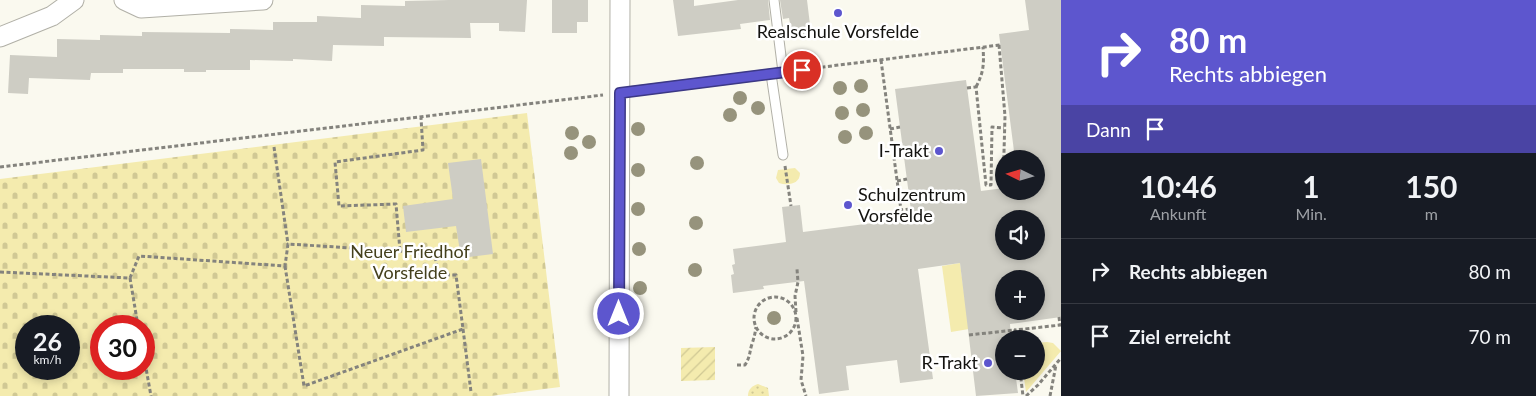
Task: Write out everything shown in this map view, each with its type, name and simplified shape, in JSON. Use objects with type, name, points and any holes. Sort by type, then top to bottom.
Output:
[{"type":"street","points":[[0,37],[52,16],[74,0]]},
{"type":"street","points":[[124,0],[141,8],[262,0]]},
{"type":"street","points":[[619,396],[620,0]]},
{"type":"lane","points":[[774,0],[783,72]]},
{"type":"lane","points":[[620,93],[802,70]]},
{"type":"lane","points":[[771,74],[783,155]]},
{"type":"path","points":[[802,70],[1000,45],[1004,150]]},
{"type":"path","points":[[983,47],[984,61],[982,74],[976,86],[986,184],[991,185],[992,127],[1004,128]]},
{"type":"path","points":[[881,60],[901,210],[911,210]]},
{"type":"path","points":[[967,88],[976,86]]},
{"type":"path","points":[[0,167],[620,93]]},
{"type":"path","points":[[400,251],[396,204],[339,206],[335,162],[423,150],[421,118]]},
{"type":"path","points":[[890,129],[900,127]]},
{"type":"path","points":[[274,147],[288,244],[284,266],[304,386],[463,329]]},
{"type":"path","points":[[783,155],[791,206]]},
{"type":"path","points":[[897,180],[907,179]]},
{"type":"path","points":[[288,244],[435,255],[438,275],[456,275],[471,392]]},
{"type":"path","points":[[136,315],[130,278],[138,256],[284,266]]},
{"type":"path","points":[[797,269],[798,282],[795,296],[803,356],[801,380],[806,396]]},
{"type":"path","points":[[0,272],[130,278]]},
{"type":"path","points":[[737,365],[745,365],[751,355],[751,345],[755,339],[755,312],[763,300],[777,296],[790,302],[797,316],[793,330],[781,338],[766,337],[756,327]]},
{"type":"path","points":[[1015,330],[1060,325],[1060,318]]},
{"type":"path","points":[[999,325],[1000,330]]},
{"type":"path","points":[[970,335],[995,332]]},
{"type":"path","points":[[1021,380],[1024,396],[1038,385],[1061,358]]},
{"type":"path","points":[[1050,396],[1056,364]]},
{"type":"path","points":[[148,380],[151,396]]},
{"type":"green space","name":"Neuer Friedhof Vorsfelde","points":[[527,113],[560,387],[491,396],[0,396],[0,179]]},
{"type":"green space","points":[[795,168],[800,173],[796,182],[790,184],[779,183],[776,178],[778,170]]},
{"type":"green space","points":[[960,263],[969,329],[951,332],[942,266]]},
{"type":"green space","points":[[1045,342],[1053,343],[1061,351],[1045,370]]},
{"type":"green space","points":[[715,347],[715,380],[681,381],[681,348]]},
{"type":"green space","points":[[1024,380],[1036,380],[1026,392]]},
{"type":"green space","points":[[758,384],[768,388],[769,396],[748,396],[751,388]]},
{"type":"building","points":[[527,0],[525,32],[499,31],[499,23],[470,23],[471,38],[384,37],[384,46],[333,45],[332,61],[293,59],[293,61],[250,60],[250,70],[184,72],[184,69],[123,69],[123,73],[91,73],[90,80],[29,78],[28,94],[8,93],[10,55],[57,57],[57,39],[100,40],[100,35],[142,36],[142,32],[230,33],[230,29],[273,30],[273,22],[317,22],[317,16],[361,18],[361,5],[405,6],[405,1]]},
{"type":"building","points":[[552,0],[588,0],[588,22],[577,22],[577,33],[552,33]]},
{"type":"building","points":[[673,0],[694,0],[694,6],[738,0],[768,0],[770,20],[740,24],[741,29],[678,36]]},
{"type":"building","points":[[780,0],[807,0],[811,33],[792,36],[789,18],[783,19]]},
{"type":"building","points":[[1025,0],[1061,0],[1061,317],[1045,319],[1045,270],[995,270],[995,320],[1039,320],[1010,324],[1010,330],[995,330],[995,380],[1016,380],[1018,393],[976,396],[960,263],[918,269],[933,379],[900,383],[897,360],[846,366],[849,390],[819,394],[804,281],[763,286],[764,289],[733,293],[731,275],[734,274],[732,265],[735,264],[733,249],[786,242],[782,207],[800,205],[803,232],[912,218],[895,89],[966,80],[981,191],[995,189],[995,200],[1045,200],[1045,150],[1014,150],[999,34],[1029,30]]},
{"type":"building","points":[[481,159],[493,254],[461,258],[456,226],[406,232],[403,206],[453,199],[448,163]]},
{"type":"place","name":"Realschule Vorsfelde","points":[[838,13]]},
{"type":"place","name":"I-Trakt","points":[[939,151]]},
{"type":"place","name":"Schulzentrum Vorsfelde","points":[[848,205]]},
{"type":"place","name":"R-Trakt","points":[[988,363]]},
{"type":"route","points":[[619,314],[620,93],[802,70]]}]
